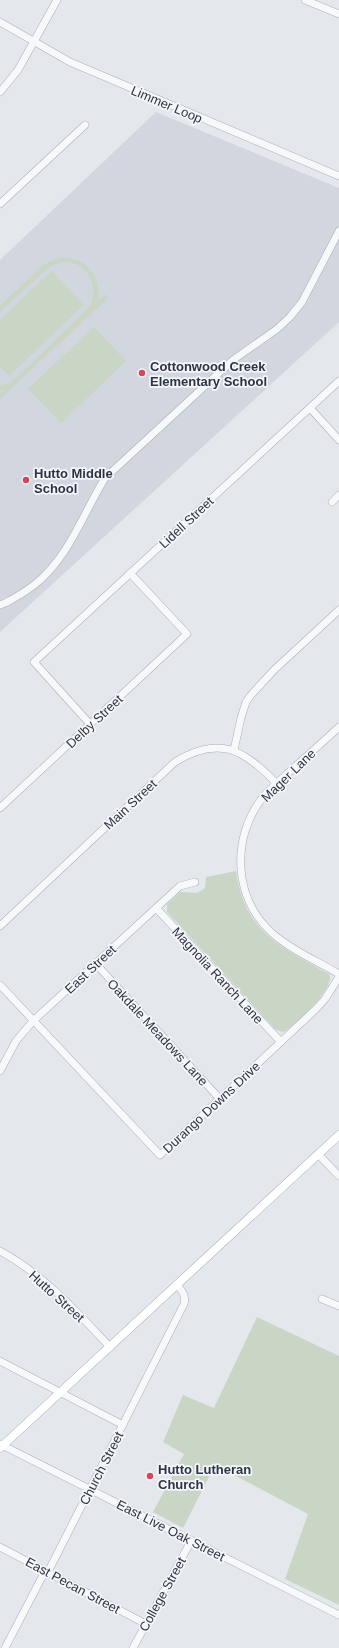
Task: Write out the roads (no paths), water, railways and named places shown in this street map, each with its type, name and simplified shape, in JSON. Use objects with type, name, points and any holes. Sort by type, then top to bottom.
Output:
[{"type":"main road","points":[[1,1446],[178,1286],[339,1135]]},
{"type":"street","points":[[0,92],[18,70],[56,0]]},
{"type":"street","points":[[305,0],[339,14]]},
{"type":"street","name":"Limmer Loop","points":[[0,22],[70,62],[339,176]]},
{"type":"street","points":[[0,204],[85,125]]},
{"type":"street","points":[[0,605],[6,603],[35,585],[52,568],[69,544],[105,478],[233,360],[290,318],[302,302],[339,231]]},
{"type":"street","name":"Lidell Street","points":[[90,724],[34,662],[339,382]]},
{"type":"street","points":[[310,408],[339,440]]},
{"type":"street","points":[[332,502],[339,495]]},
{"type":"street","name":"Delby Street","points":[[0,808],[187,634],[130,574]]},
{"type":"street","points":[[234,750],[246,702],[251,695],[274,670],[339,610]]},
{"type":"street","name":"Mager Lane","points":[[339,727],[263,797],[247,825],[242,843],[240,860],[243,885],[249,902],[260,920],[271,932],[286,944],[339,975]]},
{"type":"street","name":"Main Street","points":[[0,926],[175,762],[196,750],[217,748],[234,750],[250,758],[277,784]]},
{"type":"street","name":"East Street","points":[[0,1071],[16,1041],[33,1022],[180,886],[195,882]]},
{"type":"street","name":"Magnolia Ranch Lane","points":[[156,908],[281,1042]]},
{"type":"street","name":"Oakdale Meadows Lane","points":[[96,964],[220,1099]]},
{"type":"street","name":"Durango Downs Drive","points":[[0,986],[160,1155],[322,1003],[339,975]]},
{"type":"street","points":[[318,1154],[339,1176]]},
{"type":"street","name":"Hutto Street","points":[[0,1251],[28,1269],[64,1299],[110,1347]]},
{"type":"street","name":"Church Street","points":[[5,1648],[42,1577],[48,1572],[91,1490],[184,1304],[185,1298],[178,1286]]},
{"type":"street","points":[[322,1299],[339,1306]]},
{"type":"street","points":[[0,1361],[123,1425]]},
{"type":"street","name":"East Live Oak Street","points":[[1,1446],[339,1615]]},
{"type":"street","name":"College Street","points":[[133,1648],[191,1541]]},
{"type":"street","name":"East Pecan Street","points":[[0,1547],[146,1624]]},
{"type":"place","name":"Cottonwood Creek Elementary School","points":[[142,373]]},
{"type":"place","name":"Hutto Middle School","points":[[26,480]]},
{"type":"place","name":"Hutto Lutheran Church","points":[[150,1476]]}]
